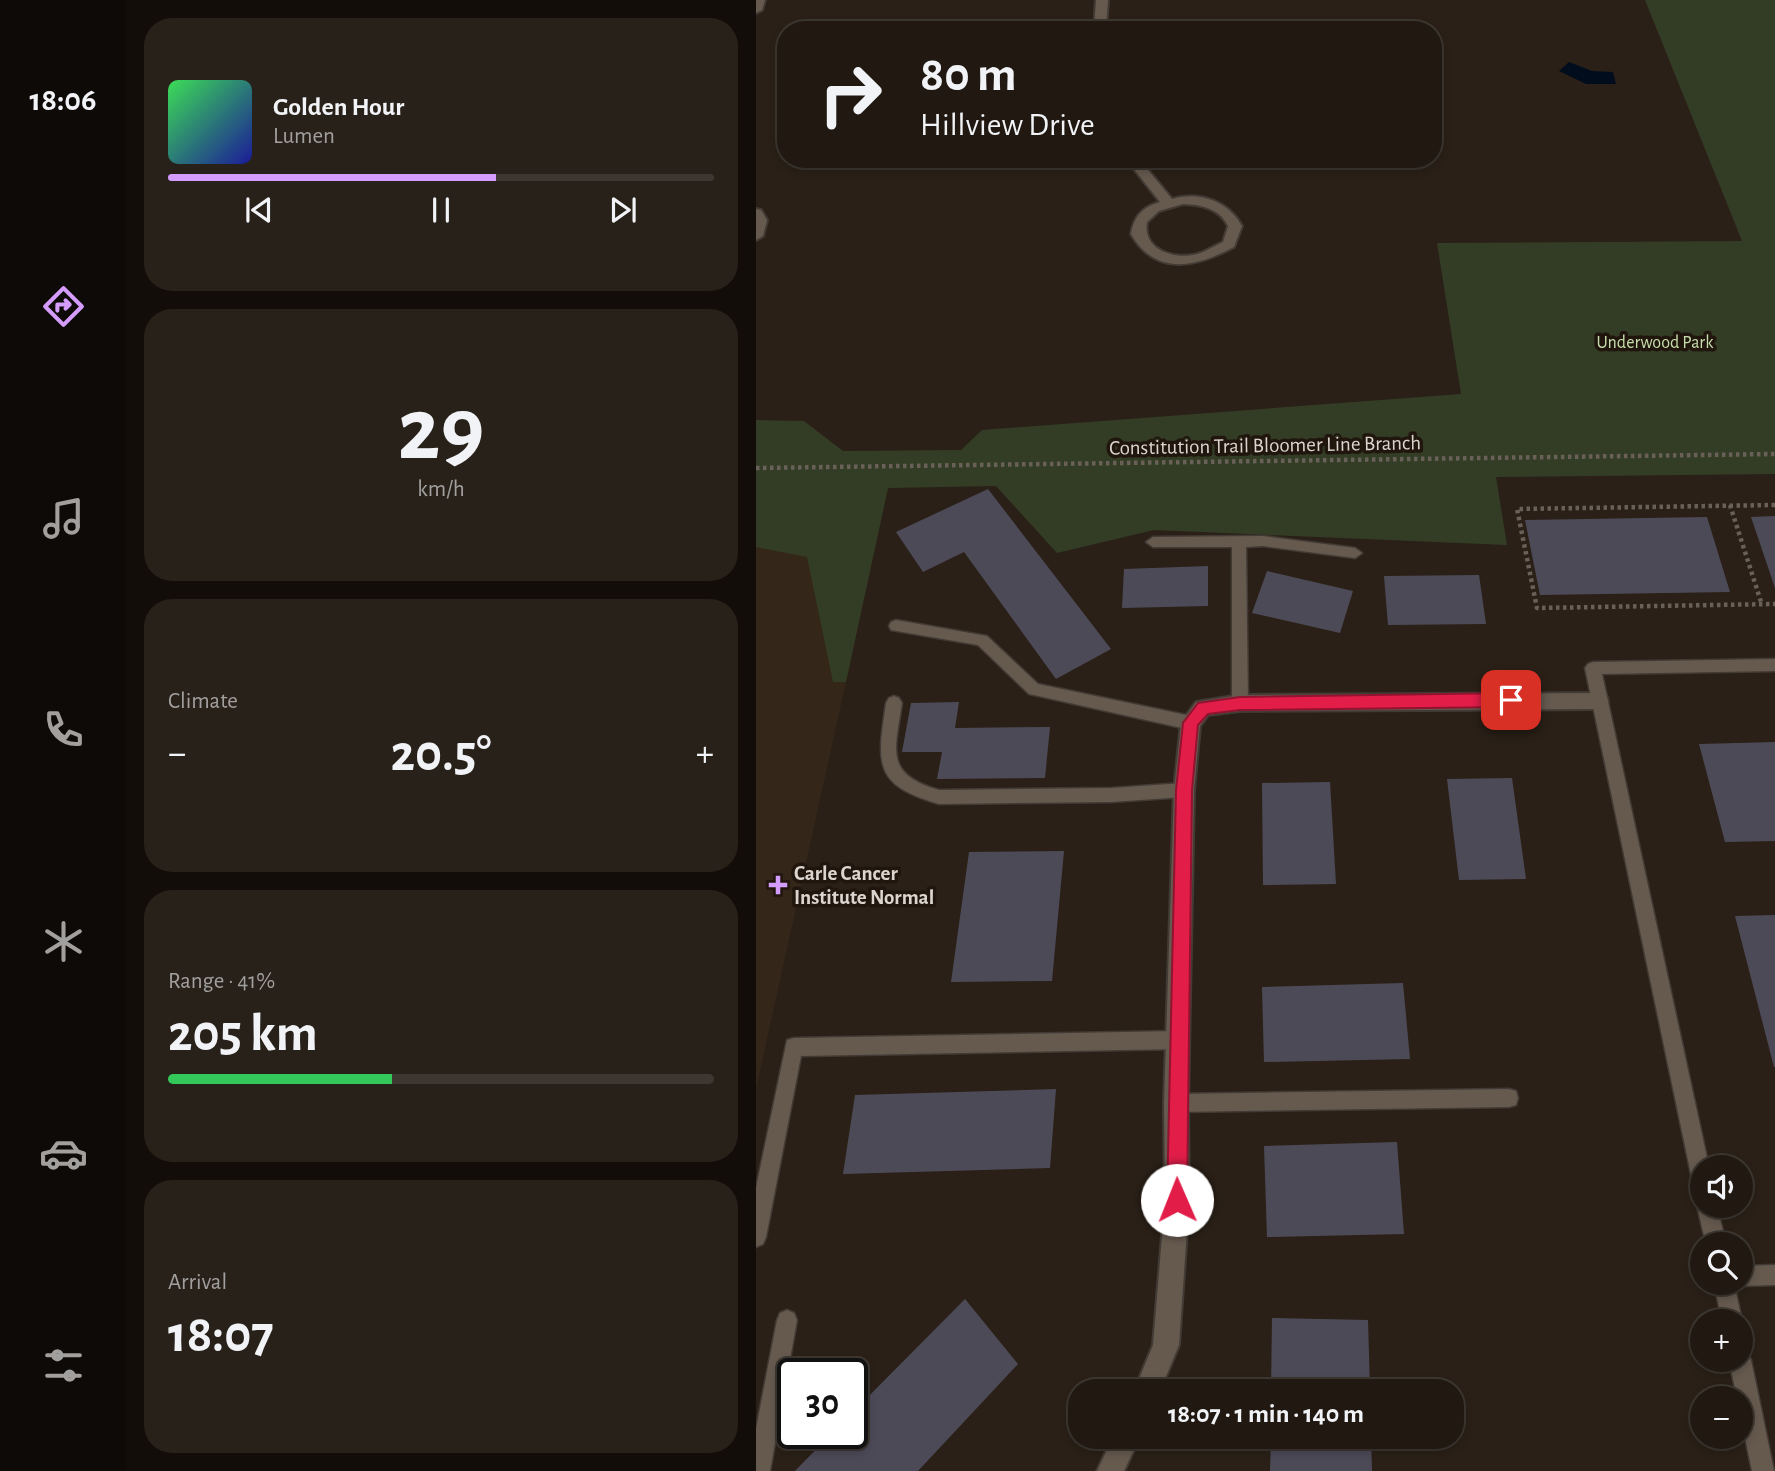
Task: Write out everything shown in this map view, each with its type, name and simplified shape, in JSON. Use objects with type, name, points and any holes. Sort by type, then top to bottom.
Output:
[{"type":"street","points":[[756,10],[759,0]]},
{"type":"street","points":[[1101,21],[1102,0]]},
{"type":"street","points":[[1139,168],[1167,202]]},
{"type":"street","points":[[1189,200],[1211,203],[1231,216],[1236,226],[1234,235],[1219,252],[1206,258],[1180,260],[1155,255],[1143,247],[1137,237],[1137,226],[1142,216],[1167,202],[1189,200]]},
{"type":"street","points":[[756,213],[760,220],[756,236]]},
{"type":"street","points":[[1152,1379],[1166,1345],[1177,1200],[1176,1103],[1180,1040],[1184,790],[1191,723],[1203,708],[1240,703],[1599,701]]},
{"type":"street","points":[[1110,1471],[1121,1449]]},
{"type":"lane","points":[[1239,541],[1240,703]]},
{"type":"lane","points":[[1153,542],[1239,541],[1355,553]]},
{"type":"lane","points":[[896,626],[982,640],[1034,690],[1191,723]]},
{"type":"lane","points":[[1697,1155],[1593,668],[1775,665]]},
{"type":"lane","points":[[894,703],[887,760],[891,773],[904,786],[919,793],[939,797],[1111,795],[1184,790]]},
{"type":"lane","points":[[756,1237],[794,1047],[1180,1040]]},
{"type":"lane","points":[[1176,1103],[1509,1098]]},
{"type":"lane","points":[[1753,1276],[1775,1275]]},
{"type":"lane","points":[[759,1471],[787,1320]]},
{"type":"lane","points":[[1742,1372],[1763,1471]]},
{"type":"path","name":"Constitution Trail Bloomer Line Branch","points":[[756,468],[1775,454]]},
{"type":"path","points":[[1775,505],[1517,509],[1537,608],[1775,604]]},
{"type":"path","points":[[1730,506],[1762,605]]},
{"type":"shaded area","name":"Carle Cancer Institute Normal","points":[[888,488],[846,682],[756,1089],[756,490]]},
{"type":"green space","name":"Underwood Park","points":[[1645,0],[1775,0],[1775,474],[1496,477],[1507,545],[1154,530],[1057,553],[996,486],[888,488],[846,682],[833,682],[807,557],[756,547],[756,420],[804,421],[843,451],[961,450],[982,430],[1461,394],[1437,243],[1742,241]]},
{"type":"water","points":[[1569,62],[1592,71],[1613,72],[1616,84],[1586,84],[1559,71]]},
{"type":"building","points":[[988,489],[1111,649],[1056,679],[964,552],[923,572],[896,532]]},
{"type":"building","points":[[1775,516],[1775,588],[1751,517]]},
{"type":"building","points":[[1707,517],[1730,592],[1540,595],[1525,520]]},
{"type":"building","points":[[1208,566],[1208,606],[1122,608],[1124,569]]},
{"type":"building","points":[[1267,571],[1353,591],[1340,633],[1252,613]]},
{"type":"building","points":[[1479,575],[1486,624],[1388,625],[1384,576]]},
{"type":"building","points":[[959,702],[955,728],[1050,727],[1045,778],[937,779],[942,752],[902,752],[911,703]]},
{"type":"building","points":[[1775,742],[1775,841],[1725,842],[1699,744]]},
{"type":"building","points":[[1512,778],[1526,879],[1459,880],[1447,779]]},
{"type":"building","points":[[1330,782],[1336,884],[1263,885],[1262,783]]},
{"type":"building","points":[[1064,851],[1052,981],[951,982],[969,852]]},
{"type":"building","points":[[1775,915],[1775,1067],[1774,1067],[1735,916]]},
{"type":"building","points":[[1403,983],[1410,1059],[1264,1062],[1262,987]]},
{"type":"building","points":[[1056,1089],[1050,1168],[843,1174],[855,1095]]},
{"type":"building","points":[[1397,1142],[1404,1234],[1267,1237],[1264,1146]]},
{"type":"building","points":[[965,1299],[1018,1364],[918,1471],[795,1471],[816,1449],[868,1449],[868,1397]]},
{"type":"building","points":[[1272,1318],[1368,1320],[1370,1379],[1271,1379]]},
{"type":"building","points":[[1271,1449],[1371,1449],[1372,1471],[1270,1471]]},
{"type":"place","name":"Carle Cancer Institute Normal","points":[[778,885]]},
{"type":"route","points":[[1177,1200],[1176,1103],[1180,1040],[1184,790],[1191,723],[1203,708],[1240,703],[1511,700]]}]
